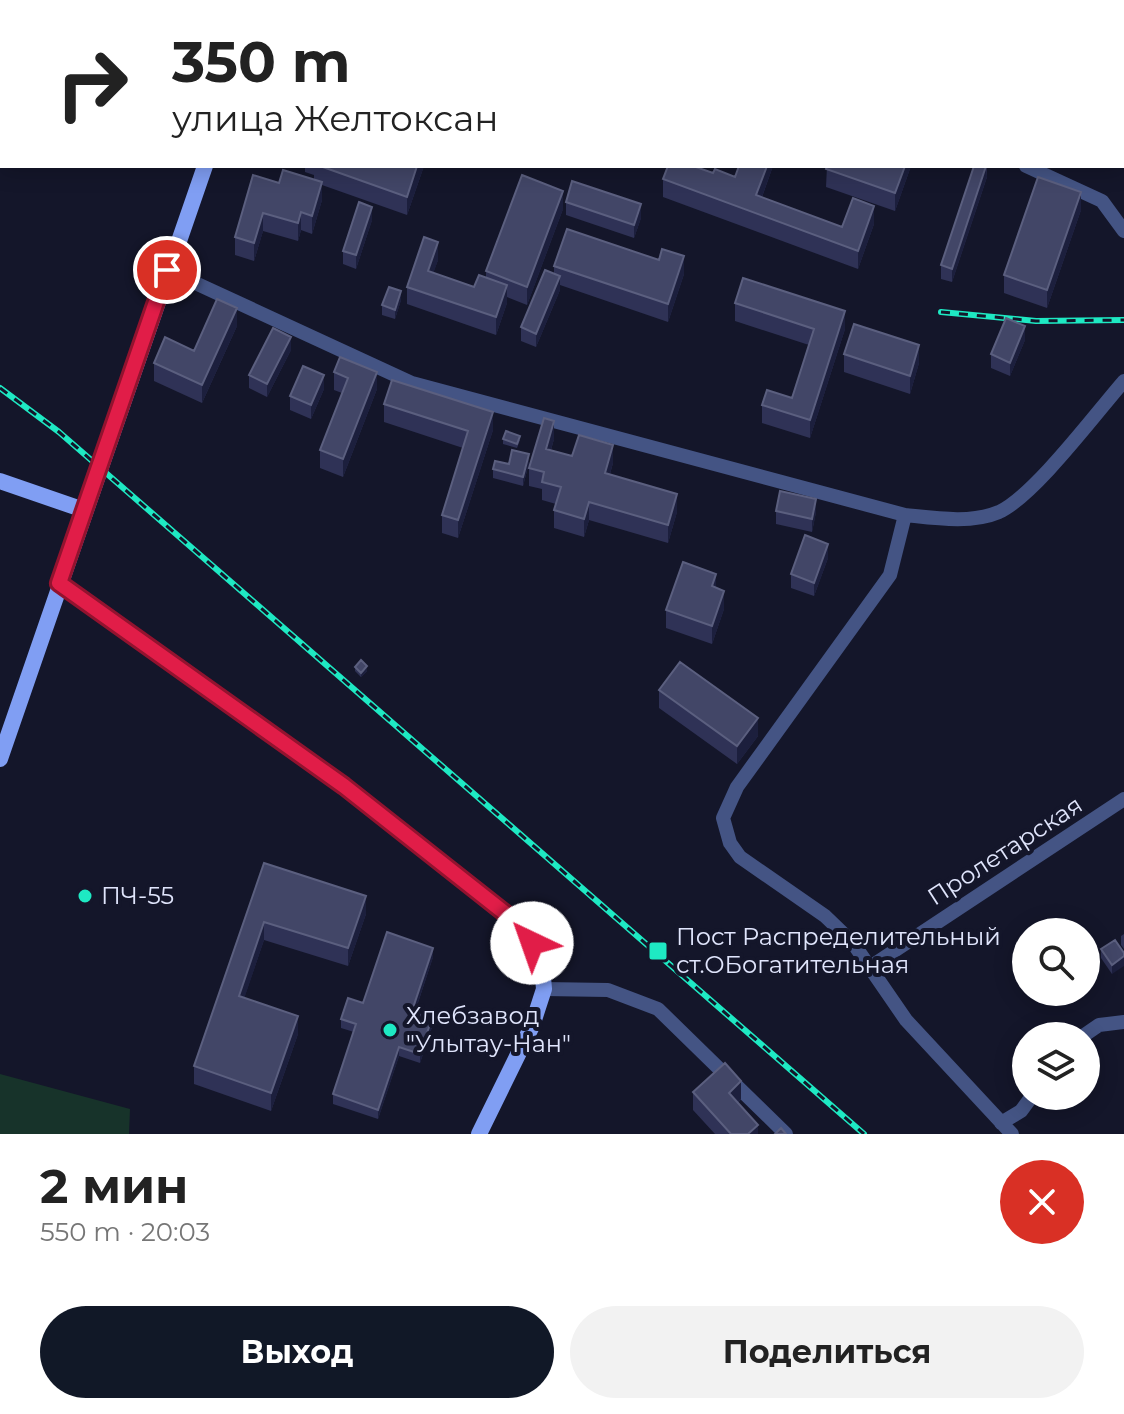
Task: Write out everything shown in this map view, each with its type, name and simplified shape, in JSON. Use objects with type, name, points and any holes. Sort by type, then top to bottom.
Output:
[{"type":"street","points":[[0,759],[204,168]]},
{"type":"street","points":[[1030,168],[1102,201],[1124,231]]},
{"type":"street","points":[[167,270],[412,383],[905,515],[949,519],[998,512],[1042,475],[1124,381]]},
{"type":"street","points":[[0,481],[84,510]]},
{"type":"street","points":[[905,515],[890,575],[737,787],[723,818],[724,830],[740,857],[825,916],[853,943],[906,1020],[1012,1134]]},
{"type":"street","points":[[59,583],[344,786],[506,914],[532,943],[542,966],[544,989],[532,1026],[479,1134]]},
{"type":"street","name":"Пролетарская","points":[[870,967],[1124,799]]},
{"type":"street","points":[[544,989],[608,990],[658,1009],[786,1134]]},
{"type":"street","points":[[1100,1025],[1124,1022]]},
{"type":"street","points":[[1001,1123],[1022,1110]]},
{"type":"green space","points":[[0,1074],[130,1109],[129,1134],[0,1134]]},
{"type":"building","points":[[326,168],[416,168],[407,197]]},
{"type":"building","points":[[667,168],[699,168],[713,173],[715,169],[735,177],[738,168],[766,168],[756,195],[842,227],[853,198],[874,206],[858,251],[663,179]]},
{"type":"building","points":[[826,168],[904,168],[895,193]]},
{"type":"building","points":[[973,168],[985,168],[952,269],[941,265]]},
{"type":"building","points":[[283,170],[322,182],[312,216],[301,212],[298,223],[263,213],[254,243],[235,237],[253,175],[279,183]]},
{"type":"building","points":[[522,175],[563,191],[527,287],[486,271]]},
{"type":"building","points":[[1038,177],[1081,192],[1047,290],[1004,275]]},
{"type":"building","points":[[572,181],[641,204],[634,225],[566,202]]},
{"type":"building","points":[[359,202],[372,207],[356,255],[343,251]]},
{"type":"building","points":[[567,229],[659,260],[662,249],[684,256],[668,304],[554,266]]},
{"type":"building","points":[[424,237],[438,242],[428,271],[474,287],[479,275],[507,285],[496,317],[407,287]]},
{"type":"building","points":[[545,270],[560,276],[536,334],[521,327]]},
{"type":"building","points":[[743,278],[845,311],[810,420],[762,405],[767,390],[792,398],[814,329],[735,303]]},
{"type":"building","points":[[389,287],[401,291],[395,310],[382,305]]},
{"type":"building","points":[[217,299],[237,308],[202,385],[154,363],[165,337],[194,351]]},
{"type":"building","points":[[1006,318],[1025,326],[1010,363],[991,354]]},
{"type":"building","points":[[854,324],[919,345],[910,376],[844,354]]},
{"type":"building","points":[[273,328],[291,337],[267,384],[249,375]]},
{"type":"building","points":[[340,357],[377,372],[343,459],[320,450],[348,378],[334,372]]},
{"type":"building","points":[[303,366],[324,375],[311,405],[290,396]]},
{"type":"building","points":[[392,380],[493,412],[458,520],[442,515],[468,431],[384,404]]},
{"type":"building","points":[[544,418],[554,421],[546,449],[572,456],[579,435],[613,445],[605,473],[677,494],[668,525],[589,502],[584,519],[554,510],[561,487],[542,482],[544,472],[529,468]]},
{"type":"building","points":[[506,431],[520,436],[517,444],[503,439]]},
{"type":"building","points":[[512,450],[529,454],[523,477],[493,469],[495,461],[509,464]]},
{"type":"building","points":[[780,491],[816,499],[812,519],[776,511]]},
{"type":"building","points":[[805,535],[828,544],[814,583],[791,574]]},
{"type":"building","points":[[683,562],[716,574],[712,586],[724,591],[712,626],[666,610]]},
{"type":"building","points":[[361,660],[367,666],[361,673],[355,667]]},
{"type":"building","points":[[680,662],[758,718],[737,746],[659,690]]},
{"type":"building","points":[[264,863],[366,896],[348,948],[264,922],[239,996],[298,1016],[271,1093],[194,1066]]},
{"type":"building","name":"Хлебзавод \"Улытау-Нан\"","points":[[387,932],[433,948],[412,1011],[432,1018],[420,1054],[399,1047],[378,1110],[333,1094],[356,1024],[341,1019],[348,998],[363,1003]]},
{"type":"building","points":[[1115,940],[1124,956],[1112,965],[1101,949]]},
{"type":"building","points":[[725,1063],[741,1081],[729,1093],[758,1125],[748,1134],[731,1134],[693,1092]]},
{"type":"railway","points":[[941,312],[1036,321],[1124,320]]},
{"type":"railway","points":[[0,388],[59,432],[864,1134]]},
{"type":"place","name":"ПЧ-55","points":[[85,896]]},
{"type":"place","name":"Пост Распределительный ст.ОБогатительная","points":[[658,951]]},
{"type":"place","name":"Хлебзавод \"Улытау-Нан\"","points":[[390,1030]]},
{"type":"route","points":[[167,270],[59,583],[344,786],[506,914],[532,943]]}]
